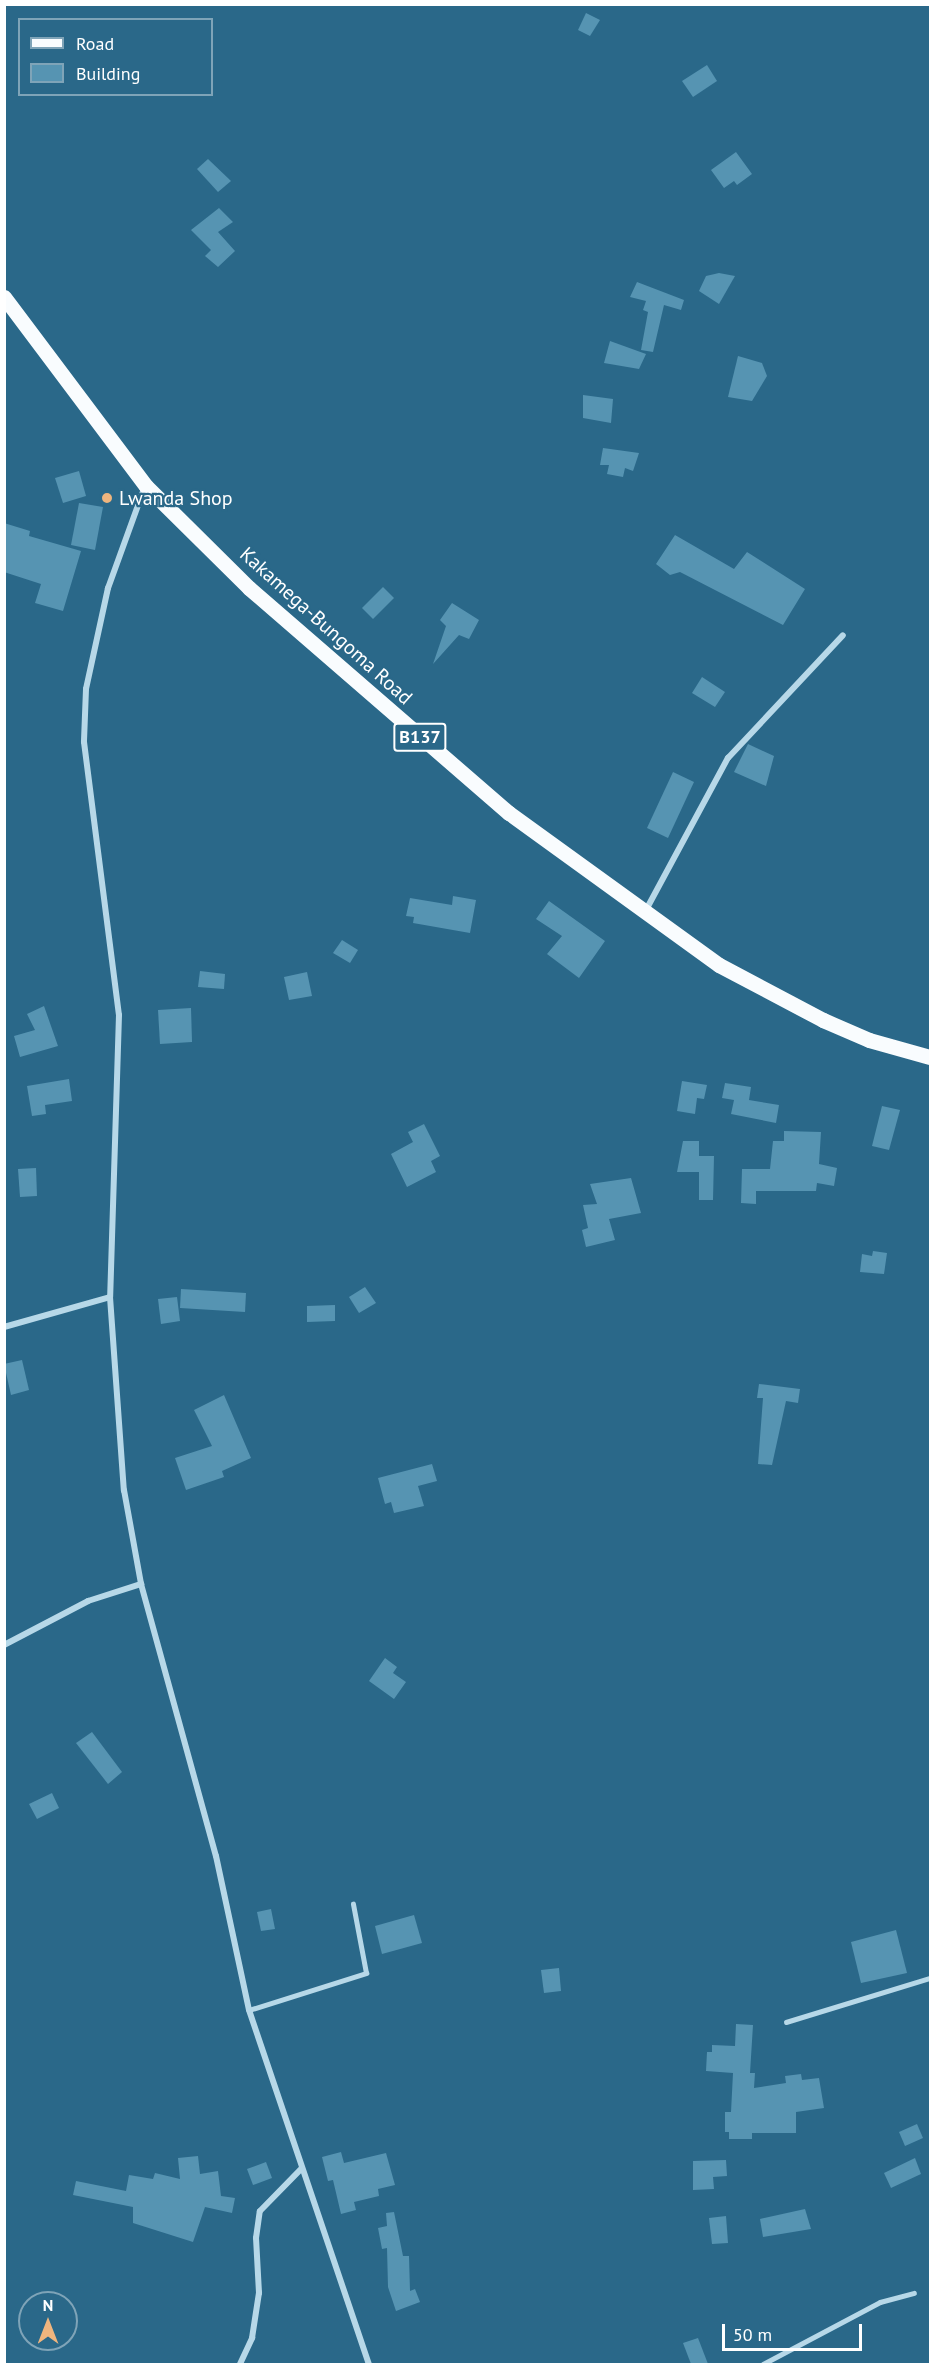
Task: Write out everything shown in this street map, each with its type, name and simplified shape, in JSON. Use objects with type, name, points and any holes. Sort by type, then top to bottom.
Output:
[{"type":"main road","name":"Kakamega-Bungoma Road","points":[[4,297],[146,486],[249,588],[509,813],[644,913],[719,965],[783,1001],[869,1040],[930,1057]]},
{"type":"street","points":[[146,486],[108,588],[86,689],[84,742],[119,1015],[110,1297],[124,1490],[141,1584],[216,1856],[249,2010],[369,2364]]},
{"type":"street","points":[[644,913],[728,758],[843,635]]},
{"type":"street","points":[[4,1327],[110,1297]]},
{"type":"street","points":[[4,1645],[88,1601],[141,1584]]},
{"type":"street","points":[[240,2364],[252,2338],[259,2293],[256,2238],[260,2211],[303,2169]]},
{"type":"lane","points":[[249,2010],[366,1973],[353,1905]]},
{"type":"lane","points":[[786,2022],[930,1978]]},
{"type":"lane","points":[[763,2364],[880,2302],[914,2293]]},
{"type":"building","points":[[586,13],[600,20],[590,36],[578,30]]},
{"type":"building","points":[[707,65],[717,81],[693,97],[682,81]]},
{"type":"building","points":[[736,152],[752,174],[737,185],[734,181],[724,188],[711,170]]},
{"type":"building","points":[[208,159],[231,181],[218,192],[197,169]]},
{"type":"building","points":[[219,208],[233,222],[218,232],[235,251],[218,267],[205,256],[211,250],[191,230]]},
{"type":"building","points":[[719,273],[735,276],[719,304],[699,291],[706,276]]},
{"type":"building","points":[[637,282],[684,300],[681,310],[664,305],[653,352],[641,350],[648,312],[643,310],[646,301],[630,297]]},
{"type":"building","points":[[610,341],[646,354],[639,369],[604,363]]},
{"type":"building","points":[[738,356],[762,363],[767,376],[752,401],[728,397]]},
{"type":"building","points":[[583,395],[613,399],[611,423],[583,418]]},
{"type":"building","points":[[603,448],[639,453],[633,471],[625,468],[623,477],[607,474],[609,465],[600,465]]},
{"type":"building","points":[[79,471],[86,496],[63,503],[55,478]]},
{"type":"building","points":[[79,503],[103,507],[95,550],[71,545]]},
{"type":"building","points":[[4,523],[30,531],[29,536],[81,551],[63,611],[35,603],[41,584],[4,572]]},
{"type":"building","points":[[675,535],[734,569],[747,552],[805,589],[783,625],[680,572],[670,575],[656,564]]},
{"type":"building","points":[[383,587],[394,598],[373,619],[362,608]]},
{"type":"building","points":[[452,603],[479,620],[469,639],[459,635],[433,664],[446,626],[440,620]]},
{"type":"building","points":[[702,677],[725,692],[715,707],[692,693]]},
{"type":"building","points":[[748,744],[774,756],[766,786],[734,772]]},
{"type":"building","points":[[673,772],[694,782],[668,838],[647,828]]},
{"type":"building","points":[[453,896],[476,900],[470,933],[413,923],[414,917],[406,916],[410,898],[452,905]]},
{"type":"building","points":[[549,901],[605,941],[579,978],[547,954],[562,936],[536,919]]},
{"type":"building","points":[[342,940],[358,950],[350,963],[333,953]]},
{"type":"building","points":[[200,971],[225,974],[224,989],[198,987]]},
{"type":"building","points":[[307,972],[312,996],[289,1000],[284,977]]},
{"type":"building","points":[[44,1006],[58,1046],[20,1057],[14,1036],[35,1030],[27,1014]]},
{"type":"building","points":[[191,1008],[192,1042],[160,1044],[158,1010]]},
{"type":"building","points":[[69,1079],[72,1101],[45,1105],[46,1114],[32,1116],[27,1086]]},
{"type":"building","points":[[682,1081],[707,1085],[704,1099],[697,1098],[695,1114],[677,1111]]},
{"type":"building","points":[[725,1083],[751,1087],[749,1100],[779,1105],[776,1123],[731,1114],[734,1100],[722,1098]]},
{"type":"building","points":[[882,1106],[900,1110],[889,1150],[872,1146]]},
{"type":"building","points":[[424,1124],[440,1156],[431,1161],[436,1172],[407,1187],[391,1154],[413,1142],[408,1132]]},
{"type":"building","points":[[784,1131],[821,1132],[819,1164],[837,1168],[834,1186],[817,1183],[816,1191],[756,1191],[756,1204],[741,1203],[742,1169],[770,1169],[773,1141],[784,1141]]},
{"type":"building","points":[[683,1141],[699,1141],[699,1156],[714,1156],[713,1200],[699,1200],[699,1172],[677,1172]]},
{"type":"building","points":[[36,1168],[37,1196],[20,1197],[18,1169]]},
{"type":"building","points":[[631,1178],[641,1213],[609,1219],[615,1240],[586,1247],[582,1230],[588,1228],[583,1205],[597,1204],[590,1184]]},
{"type":"building","points":[[873,1251],[887,1253],[884,1274],[860,1272],[862,1254],[872,1256]]},
{"type":"building","points":[[365,1287],[376,1303],[359,1313],[349,1297]]},
{"type":"building","points":[[181,1289],[246,1293],[245,1312],[180,1308]]},
{"type":"building","points":[[177,1297],[180,1321],[161,1324],[158,1299]]},
{"type":"building","points":[[335,1305],[335,1321],[307,1322],[307,1306]]},
{"type":"building","points":[[22,1360],[29,1390],[11,1395],[4,1364]]},
{"type":"building","points":[[759,1384],[800,1389],[798,1403],[786,1401],[772,1465],[758,1464],[763,1398],[757,1398]]},
{"type":"building","points":[[224,1395],[251,1458],[222,1471],[224,1477],[186,1490],[175,1458],[212,1446],[194,1410]]},
{"type":"building","points":[[432,1464],[437,1481],[418,1486],[424,1506],[394,1513],[391,1502],[385,1504],[378,1478]]},
{"type":"building","points":[[385,1658],[397,1667],[393,1673],[406,1682],[394,1699],[369,1681]]},
{"type":"building","points":[[92,1732],[122,1772],[108,1784],[76,1743]]},
{"type":"building","points":[[52,1793],[59,1808],[37,1819],[29,1804]]},
{"type":"building","points":[[271,1909],[275,1929],[261,1931],[257,1912]]},
{"type":"building","points":[[414,1915],[422,1943],[382,1954],[375,1926]]},
{"type":"building","points":[[896,1930],[907,1973],[861,1983],[851,1942]]},
{"type":"building","points":[[559,1968],[561,1991],[544,1993],[541,1970]]},
{"type":"building","points":[[736,2024],[753,2025],[750,2073],[755,2073],[754,2088],[786,2083],[785,2076],[801,2074],[802,2080],[819,2078],[824,2108],[796,2112],[796,2133],[752,2133],[752,2139],[729,2139],[729,2132],[725,2132],[725,2112],[731,2112],[733,2073],[706,2071],[707,2052],[712,2052],[712,2045],[735,2046]]},
{"type":"building","points":[[917,2124],[923,2138],[905,2146],[899,2132]]},
{"type":"building","points":[[341,2152],[344,2163],[386,2153],[395,2185],[378,2189],[379,2196],[354,2202],[356,2210],[341,2214],[333,2180],[328,2181],[322,2157]]},
{"type":"building","points":[[198,2156],[200,2174],[218,2171],[221,2196],[235,2198],[232,2213],[205,2207],[193,2242],[133,2223],[133,2207],[73,2195],[76,2181],[126,2191],[129,2175],[153,2179],[155,2173],[180,2179],[178,2158]]},
{"type":"building","points":[[915,2158],[921,2174],[891,2188],[884,2173]]},
{"type":"building","points":[[726,2160],[727,2176],[713,2177],[714,2189],[693,2190],[693,2161]]},
{"type":"building","points":[[266,2162],[272,2178],[253,2185],[247,2169]]},
{"type":"building","points":[[805,2209],[811,2229],[763,2237],[760,2219]]},
{"type":"building","points":[[394,2212],[403,2256],[409,2256],[410,2291],[415,2289],[420,2302],[396,2311],[388,2287],[387,2248],[382,2249],[378,2228],[387,2226],[386,2213]]},
{"type":"building","points":[[726,2216],[728,2243],[712,2244],[709,2218]]},
{"type":"building","points":[[698,2338],[708,2364],[691,2364],[683,2343]]},
{"type":"place","name":"Lwanda Shop","points":[[107,498]]}]
